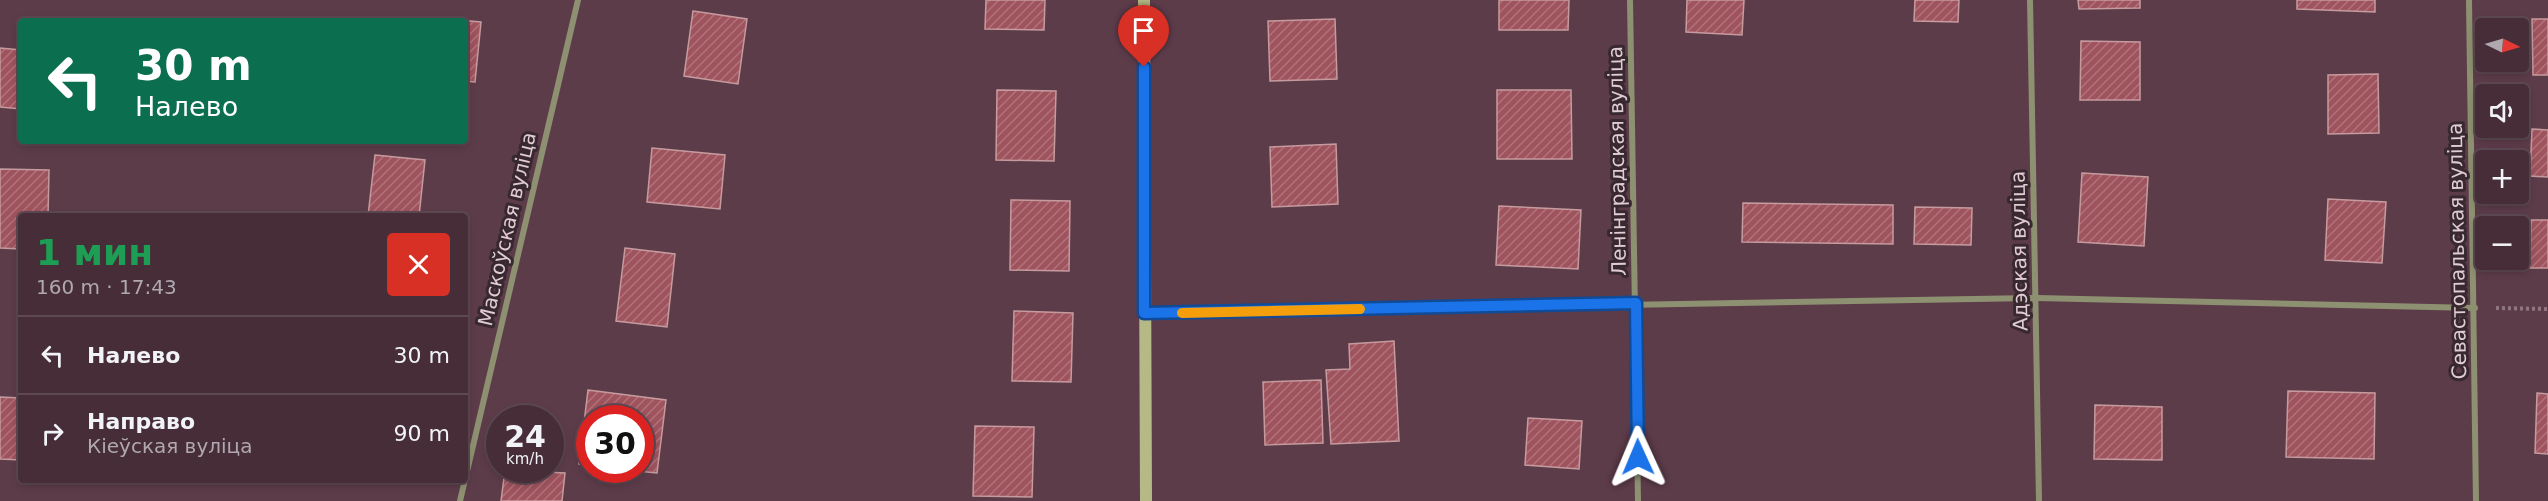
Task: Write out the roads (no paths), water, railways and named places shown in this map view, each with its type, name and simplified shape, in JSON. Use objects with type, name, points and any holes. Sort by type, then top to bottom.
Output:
[{"type":"street","name":"Маскоўская вуліца","points":[[468,467],[578,0]]},
{"type":"street","points":[[1144,0],[1146,501]]},
{"type":"street","name":"Ленінградская вуліца","points":[[1630,0],[1638,501]]},
{"type":"street","name":"Адэская вуліца","points":[[2030,0],[2039,501]]},
{"type":"street","name":"Севастопальская вуліца","points":[[2469,0],[2476,501]]},
{"type":"street","points":[[1144,313],[2037,298],[2475,308]]},
{"type":"street","name":"Маскоўская вуліца","points":[[460,501],[464,483]]}]
